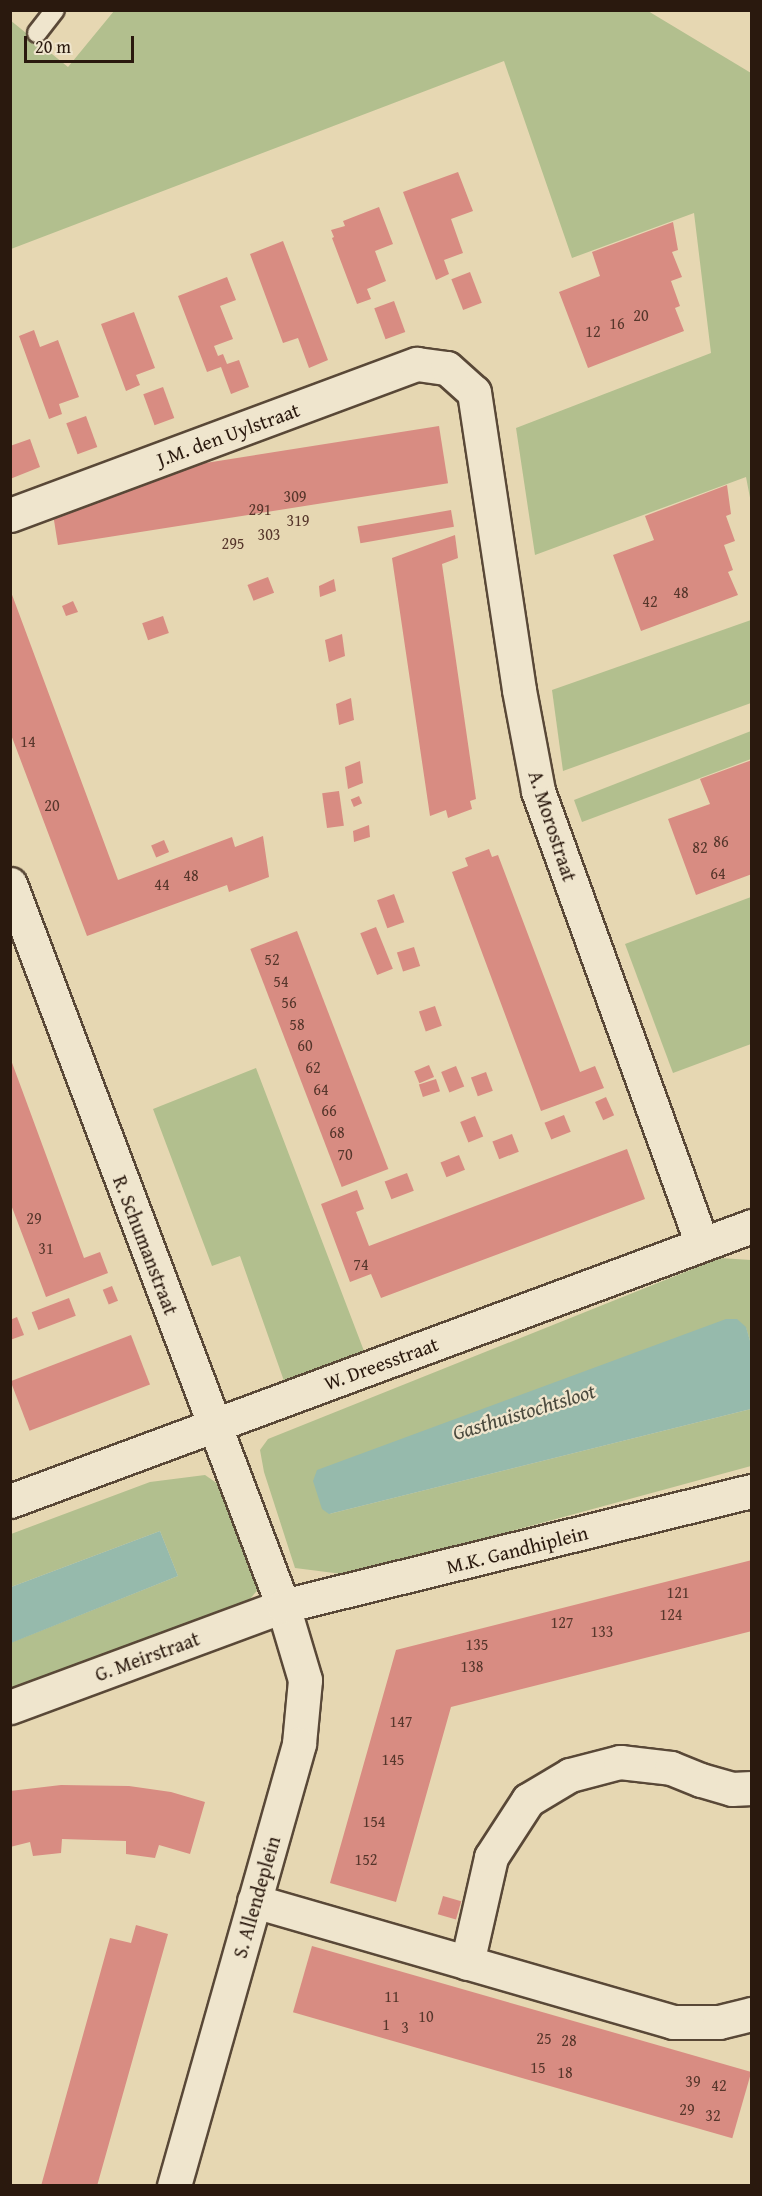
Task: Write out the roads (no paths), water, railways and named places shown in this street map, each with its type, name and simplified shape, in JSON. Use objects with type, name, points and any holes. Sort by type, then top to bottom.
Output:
[{"type":"street","name":"J.M. den Uylstraat","points":[[10,515],[417,364],[447,368]]},
{"type":"street","name":"A. Morostraat","points":[[447,368],[474,392],[519,690],[538,791],[702,1243]]},
{"type":"street","name":"R. Schumanstraat","points":[[10,884],[284,1606]]},
{"type":"street","name":"W. Dreesstraat","points":[[10,1501],[752,1226]]},
{"type":"street","name":"M.K. Gandhiplein","points":[[284,1606],[752,1491]]},
{"type":"street","name":"G. Meirstraat","points":[[10,1707],[284,1606]]},
{"type":"street","name":"S. Allendeplein","points":[[174,2186],[299,1744],[305,1680],[284,1606]]},
{"type":"street","points":[[467,1963],[491,1857],[528,1800],[570,1775],[620,1762],[671,1768],[732,1789],[752,1788]]},
{"type":"street","points":[[254,1901],[673,2022],[719,2022],[752,2014]]},
{"type":"lane","points":[[38,33],[55,10]]},
{"type":"water","name":"Gasthuistochtsloot","points":[[726,1319],[737,1319],[746,1327],[751,1344],[751,1409],[329,1514],[322,1509],[313,1481],[317,1470]]},
{"type":"water","points":[[160,1531],[178,1576],[11,1643],[11,1587]]}]
